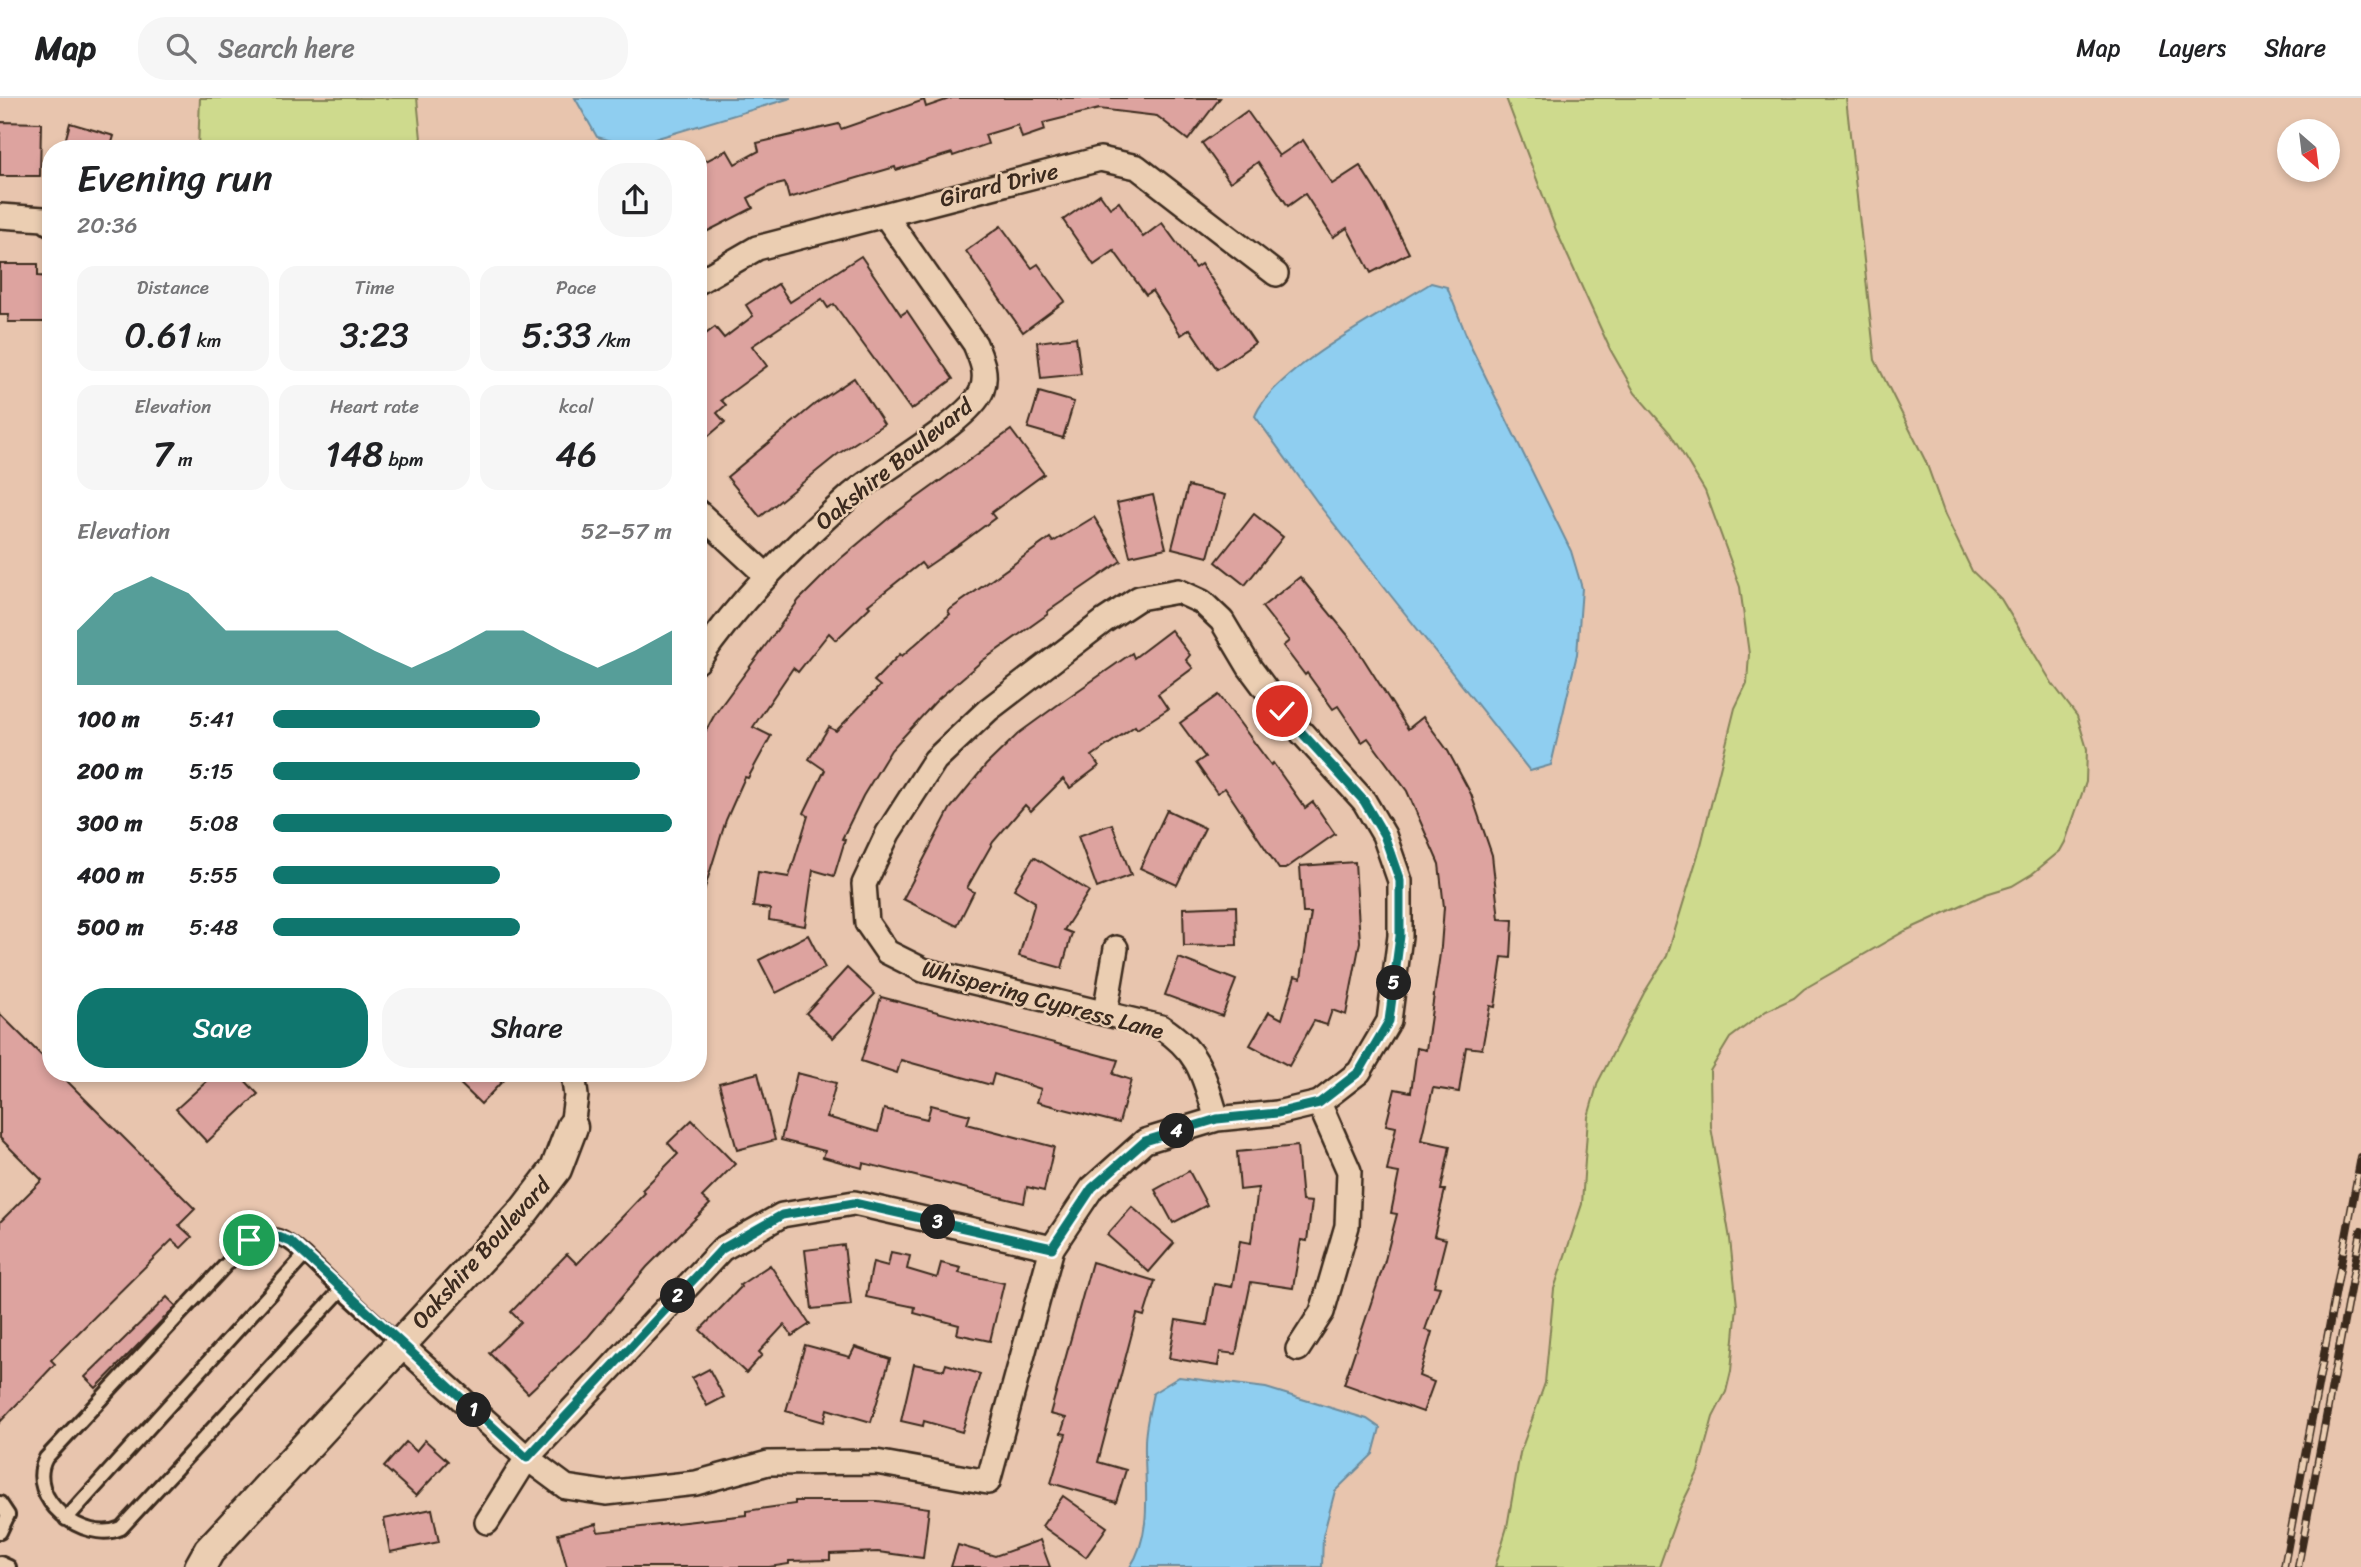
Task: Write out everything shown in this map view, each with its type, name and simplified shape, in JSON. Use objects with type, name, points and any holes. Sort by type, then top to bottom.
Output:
[{"type":"street","name":"Girard Drive","points":[[707,277],[757,248],[1100,159],[1137,167],[1276,274]]},
{"type":"street","name":"Oakshire Boulevard","points":[[707,650],[766,575],[852,494],[965,412],[982,391],[984,366],[975,344],[884,215]]},
{"type":"street","points":[[0,216],[42,219]]},
{"type":"street","points":[[707,520],[766,575]]},
{"type":"street","name":"Whispering Cypress Lane","points":[[399,1343],[527,1458],[566,1487],[606,1493],[696,1483],[768,1463],[876,1462],[988,1482],[1052,1248],[1092,1188],[1145,1141],[1217,1119],[1277,1113],[1319,1103],[1359,1072],[1389,1021],[1400,936],[1400,881],[1384,835],[1364,801],[1282,711],[1250,668],[1222,621],[1202,602],[1178,591],[1139,598],[1104,621],[988,710],[943,751],[934,760],[888,833],[864,884],[867,923],[887,952],[923,970],[1161,1027],[1181,1040],[1200,1065],[1217,1119]]},
{"type":"street","points":[[1105,1013],[1116,948]]},
{"type":"street","name":"Oakshire Boulevard","points":[[200,1567],[209,1551],[524,1211],[556,1169],[572,1127],[576,1096],[574,1082]]},
{"type":"street","points":[[1298,1349],[1322,1312],[1347,1226],[1349,1171],[1319,1103]]},
{"type":"street","points":[[487,1522],[527,1458],[722,1249],[782,1215],[854,1203],[1052,1248]]},
{"type":"lane","points":[[341,1290],[128,1522],[108,1532],[66,1519],[46,1497],[42,1486],[42,1466],[46,1458],[249,1240],[263,1235],[280,1237],[305,1255],[399,1343]]},
{"type":"lane","points":[[66,1519],[305,1255]]},
{"type":"lane","points":[[0,1503],[8,1515],[0,1532]]},
{"type":"lane","points":[[0,1563],[9,1567]]},
{"type":"green space","points":[[200,98],[417,98],[421,140],[198,140]]},
{"type":"green space","points":[[1506,98],[1846,98],[1875,360],[1926,462],[1945,515],[1972,571],[2001,599],[2052,683],[2077,716],[2087,749],[2086,782],[2060,851],[2012,886],[1986,894],[1905,931],[1804,989],[1794,998],[1766,1011],[1730,1038],[1710,1071],[1711,1127],[1730,1239],[1737,1306],[1731,1371],[1726,1392],[1713,1417],[1698,1472],[1680,1508],[1659,1567],[1495,1567],[1507,1527],[1520,1453],[1545,1383],[1554,1289],[1582,1204],[1588,1117],[1598,1082],[1644,993],[1667,956],[1701,845],[1735,708],[1747,683],[1749,654],[1740,587],[1705,491],[1670,433],[1635,393],[1610,349],[1556,230]]},
{"type":"water","points":[[575,98],[791,98],[651,140],[608,140],[597,137]]},
{"type":"water","points":[[1431,283],[1447,287],[1471,347],[1571,551],[1582,588],[1577,654],[1551,765],[1530,771],[1323,510],[1255,416],[1266,398],[1307,361]]},
{"type":"water","points":[[1179,1377],[1266,1388],[1367,1419],[1380,1428],[1373,1454],[1335,1491],[1323,1536],[1322,1567],[1130,1567],[1137,1553],[1145,1523],[1145,1437],[1153,1393]]},
{"type":"building","points":[[952,98],[1220,98],[1188,140],[1157,116],[1099,109],[1043,123],[1045,130],[1022,138],[1018,125],[985,135],[988,144],[953,156],[952,153],[896,170],[895,167],[789,198],[785,183],[768,187],[748,198],[753,208],[707,231],[707,160],[727,150],[735,164],[759,151],[757,143],[839,124],[841,129],[924,100],[926,107]]},
{"type":"building","points":[[1247,111],[1279,156],[1303,140],[1332,184],[1360,166],[1384,204],[1409,253],[1371,273],[1347,228],[1333,237],[1305,194],[1288,206],[1258,162],[1230,182],[1202,143]]},
{"type":"building","points":[[0,122],[41,123],[40,176],[0,176]]},
{"type":"building","points":[[70,123],[114,136],[113,140],[65,140]]},
{"type":"building","points":[[1100,194],[1110,208],[1119,202],[1143,237],[1162,223],[1195,268],[1201,264],[1255,343],[1217,369],[1190,329],[1181,335],[1152,291],[1146,295],[1114,251],[1094,265],[1063,220]]},
{"type":"building","points":[[1001,226],[1032,268],[1038,264],[1065,301],[1023,332],[966,251]]},
{"type":"building","points":[[861,256],[901,315],[907,311],[953,379],[911,410],[834,304],[828,308],[822,299],[752,346],[767,366],[721,400],[726,405],[717,413],[725,422],[707,437],[707,333],[715,327],[724,338],[753,316],[746,305],[778,284],[790,302]]},
{"type":"building","points":[[0,264],[38,264],[38,276],[42,276],[42,322],[8,322],[9,315],[0,315]]},
{"type":"building","points":[[1076,337],[1081,374],[1041,378],[1037,342]]},
{"type":"building","points":[[854,378],[884,424],[838,454],[760,517],[727,477],[815,404]]},
{"type":"building","points":[[1039,392],[1074,402],[1063,438],[1028,428]]},
{"type":"building","points":[[1011,430],[1044,474],[991,513],[995,518],[963,542],[925,568],[921,563],[868,605],[870,607],[836,640],[829,633],[798,672],[793,668],[753,727],[771,736],[748,778],[745,777],[726,820],[707,881],[707,729],[799,600],[840,559],[890,517]]},
{"type":"building","points":[[1188,486],[1225,495],[1208,557],[1172,548]]},
{"type":"building","points":[[1153,495],[1166,548],[1130,556],[1117,503]]},
{"type":"building","points":[[1254,514],[1283,537],[1245,585],[1216,562]]},
{"type":"building","points":[[1094,517],[1121,561],[982,661],[937,700],[891,750],[863,796],[842,839],[845,840],[834,876],[813,870],[805,926],[769,920],[770,909],[753,907],[758,872],[789,877],[808,816],[804,813],[825,770],[809,759],[829,727],[836,731],[880,686],[874,681],[900,654],[902,656],[950,614],[948,611],[1050,538],[1053,542]]},
{"type":"building","points":[[1300,577],[1351,639],[1408,729],[1423,717],[1448,751],[1471,794],[1492,855],[1499,919],[1513,920],[1511,958],[1502,957],[1495,1007],[1490,1006],[1482,1049],[1466,1047],[1459,1092],[1433,1088],[1421,1140],[1450,1146],[1441,1190],[1445,1190],[1434,1236],[1446,1239],[1434,1286],[1440,1287],[1425,1330],[1432,1332],[1419,1376],[1434,1382],[1423,1412],[1344,1384],[1384,1264],[1397,1214],[1391,1213],[1399,1173],[1387,1171],[1396,1127],[1386,1125],[1395,1089],[1411,1092],[1417,1048],[1426,1050],[1444,907],[1439,864],[1407,791],[1368,738],[1362,742],[1338,706],[1333,709],[1307,673],[1305,675],[1283,646],[1289,641],[1262,607]]},
{"type":"building","points":[[1171,630],[1190,655],[1186,660],[1193,668],[1158,694],[1168,709],[1137,729],[1135,726],[1092,756],[1099,766],[1070,788],[1063,779],[1031,811],[1025,805],[993,842],[967,888],[974,892],[957,926],[903,899],[950,809],[986,765],[1019,733],[1132,653],[1134,658]]},
{"type":"building","points":[[1219,695],[1305,808],[1313,802],[1335,834],[1285,869],[1279,869],[1225,788],[1217,793],[1196,763],[1205,757],[1180,723]]},
{"type":"building","points":[[1167,810],[1205,828],[1177,885],[1140,868]]},
{"type":"building","points":[[1112,824],[1131,875],[1097,888],[1078,836]]},
{"type":"building","points":[[1034,857],[1089,891],[1064,930],[1072,933],[1062,968],[1019,956],[1035,902],[1014,889]]},
{"type":"building","points":[[1355,862],[1360,942],[1346,1015],[1332,1010],[1327,1025],[1314,1021],[1289,1066],[1250,1045],[1269,1012],[1282,1019],[1295,976],[1301,978],[1311,913],[1303,913],[1300,866]]},
{"type":"building","points":[[1236,906],[1237,945],[1184,946],[1183,908]]},
{"type":"building","points":[[808,935],[825,968],[776,993],[759,960]]},
{"type":"building","points":[[1179,958],[1236,980],[1222,1016],[1165,995]]},
{"type":"building","points":[[847,968],[875,994],[833,1038],[806,1013]]},
{"type":"building","points":[[881,997],[1118,1060],[1113,1074],[1131,1080],[1119,1123],[1037,1102],[1041,1089],[994,1074],[991,1085],[901,1060],[897,1073],[861,1061]]},
{"type":"building","points":[[0,1014],[42,1056],[42,1082],[68,1082],[195,1209],[179,1225],[192,1237],[181,1248],[172,1240],[51,1360],[55,1364],[0,1422],[0,1222],[42,1180],[0,1138]]},
{"type":"building","points":[[758,1073],[775,1140],[737,1150],[719,1083]]},
{"type":"building","points":[[797,1073],[836,1083],[827,1117],[878,1132],[884,1109],[927,1119],[931,1105],[970,1115],[967,1124],[1054,1147],[1044,1191],[1027,1187],[1024,1203],[863,1163],[862,1168],[823,1157],[825,1151],[781,1140]]},
{"type":"building","points":[[206,1082],[247,1082],[258,1094],[207,1142],[176,1109]]},
{"type":"building","points":[[458,1082],[502,1082],[481,1104]]},
{"type":"building","points":[[692,1120],[735,1164],[702,1197],[710,1204],[647,1267],[588,1337],[528,1393],[489,1353],[521,1322],[511,1312],[567,1254],[577,1264],[645,1193],[642,1190],[678,1154],[668,1143]]},
{"type":"building","points":[[1297,1146],[1302,1201],[1312,1202],[1307,1241],[1301,1240],[1293,1288],[1251,1282],[1236,1354],[1220,1352],[1218,1366],[1169,1358],[1176,1320],[1207,1325],[1214,1284],[1232,1287],[1240,1241],[1251,1243],[1258,1188],[1240,1190],[1237,1152]]},
{"type":"building","points":[[1189,1171],[1207,1205],[1173,1223],[1155,1190]]},
{"type":"building","points":[[1132,1207],[1174,1243],[1149,1272],[1107,1235]]},
{"type":"building","points":[[844,1245],[851,1305],[812,1309],[805,1250]]},
{"type":"building","points":[[891,1252],[910,1256],[907,1269],[937,1278],[941,1263],[961,1268],[959,1273],[1004,1283],[990,1341],[957,1334],[959,1325],[914,1313],[915,1307],[866,1297],[873,1262],[888,1266]]},
{"type":"building","points":[[1092,1262],[1155,1281],[1144,1316],[1137,1314],[1098,1462],[1126,1470],[1116,1502],[1051,1483],[1066,1434],[1061,1433],[1066,1418],[1050,1414]]},
{"type":"building","points":[[770,1265],[810,1324],[792,1336],[784,1325],[759,1352],[762,1355],[746,1373],[700,1330],[740,1285]]},
{"type":"building","points":[[167,1297],[176,1306],[96,1388],[85,1377]]},
{"type":"building","points":[[805,1345],[850,1357],[855,1347],[890,1359],[871,1422],[827,1409],[824,1422],[786,1411]]},
{"type":"building","points":[[914,1364],[944,1370],[946,1364],[980,1374],[962,1432],[924,1421],[923,1426],[901,1421]]},
{"type":"building","points":[[709,1369],[724,1397],[707,1406],[692,1378]]},
{"type":"building","points":[[425,1440],[448,1461],[416,1496],[384,1467],[406,1442],[416,1451]]},
{"type":"building","points":[[1063,1496],[1107,1527],[1086,1557],[1042,1526]]},
{"type":"building","points":[[795,1501],[878,1501],[929,1508],[923,1558],[878,1552],[830,1554],[830,1560],[789,1561],[789,1564],[769,1567],[567,1567],[558,1534],[596,1524],[598,1532],[746,1515],[746,1511],[795,1504]]},
{"type":"building","points":[[432,1509],[439,1542],[390,1552],[384,1519]]},
{"type":"building","points":[[1040,1540],[1050,1567],[951,1567],[958,1545],[995,1556]]},
{"type":"railway","points":[[2284,1567],[2361,1157]]},
{"type":"railway","points":[[2298,1567],[2361,1231]]},
{"type":"route","points":[[249,1240],[271,1234],[291,1242],[527,1458],[722,1249],[782,1215],[854,1203],[1052,1248],[1092,1188],[1145,1141],[1217,1119],[1277,1113],[1319,1103],[1359,1072],[1389,1021],[1400,936],[1400,881],[1384,835],[1364,801],[1282,711]]}]
